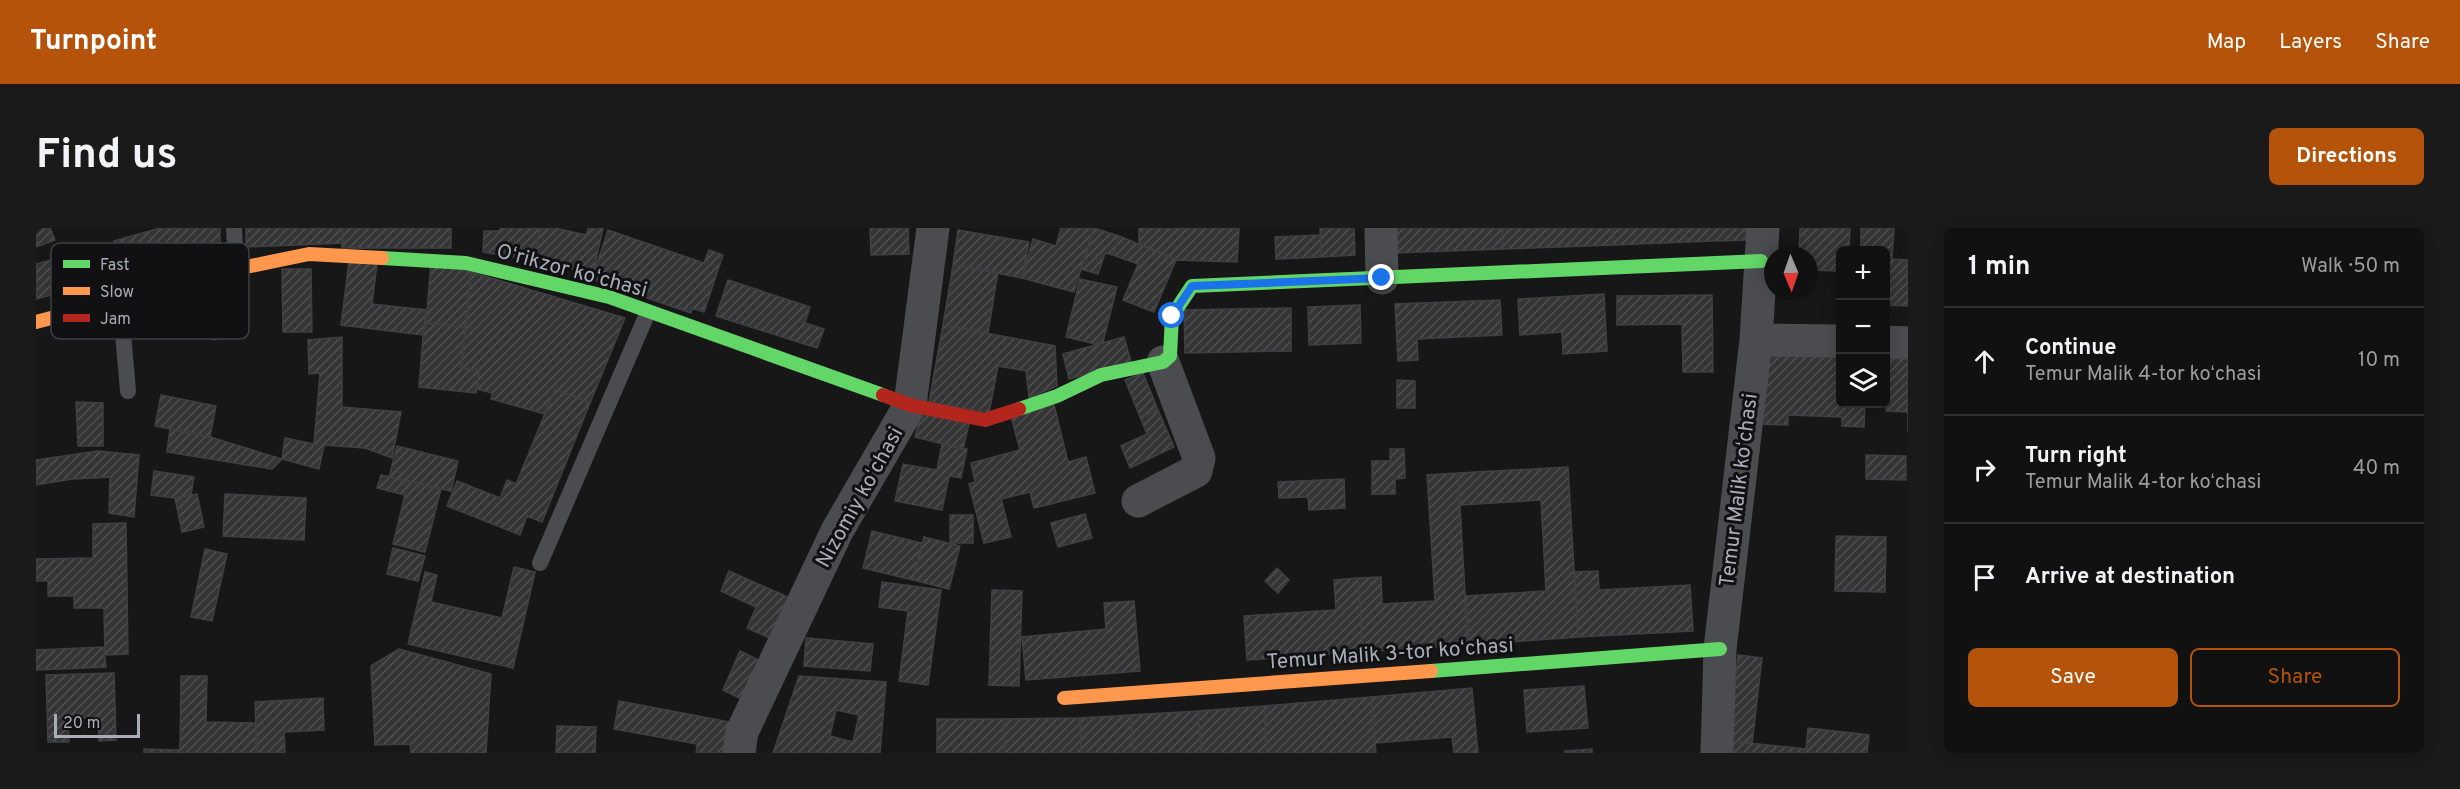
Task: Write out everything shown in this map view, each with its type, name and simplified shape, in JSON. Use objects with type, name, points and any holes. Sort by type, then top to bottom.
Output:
[{"type":"street","name":"Nizomiy koʻchasi","points":[[739,753],[742,732],[837,531],[910,405],[933,228]]},
{"type":"street","points":[[1381,228],[1382,278]]},
{"type":"street","name":"Temur Malik koʻchasi","points":[[1717,753],[1720,649],[1755,340],[1763,228]]},
{"type":"street","name":"Oʻrikzor koʻchasi","points":[[249,266],[309,254],[466,263],[609,297],[910,405],[985,420],[1057,396],[1101,375],[1163,362]]},
{"type":"street","points":[[1138,501],[1196,471],[1199,458],[1163,362],[1170,356],[1172,316],[1192,286],[1761,261]]},
{"type":"street","name":"Oʻrikzor koʻchasi","points":[[36,322],[51,318]]},
{"type":"street","points":[[1755,340],[1836,341]]},
{"type":"street","points":[[1890,342],[1908,343]]},
{"type":"street","name":"Temur Malik 3-tor koʻchasi","points":[[1064,698],[1720,649]]},
{"type":"lane","points":[[234,228],[235,243]]},
{"type":"lane","points":[[540,563],[648,312]]},
{"type":"lane","points":[[123,339],[128,391]]},
{"type":"building","points":[[36,228],[50,228],[55,240],[36,247]]},
{"type":"building","points":[[160,228],[220,228],[220,243],[115,243],[114,241]]},
{"type":"building","points":[[246,228],[342,228],[343,243],[249,247],[249,243],[246,243]]},
{"type":"building","points":[[342,228],[451,228],[451,248],[342,248]]},
{"type":"building","points":[[500,228],[540,228],[533,260],[483,252],[484,231],[500,231]]},
{"type":"building","points":[[540,228],[555,228],[586,235],[588,228],[603,228],[593,274],[533,260]]},
{"type":"building","points":[[870,228],[908,228],[909,254],[871,255]]},
{"type":"building","points":[[1061,228],[1094,228],[1074,292],[1022,278],[1033,239],[1056,246]]},
{"type":"building","points":[[1094,228],[1119,236],[1113,255],[1105,253],[1098,274],[1081,269]]},
{"type":"building","points":[[1139,228],[1239,228],[1237,262],[1176,260],[1139,243]]},
{"type":"building","points":[[1320,228],[1354,228],[1355,255],[1321,257]]},
{"type":"building","points":[[1392,228],[1502,228],[1503,249],[1393,253]]},
{"type":"building","points":[[1502,228],[1613,228],[1613,245],[1503,249]]},
{"type":"building","points":[[1613,228],[1686,228],[1686,242],[1613,245]]},
{"type":"building","points":[[1686,228],[1746,228],[1746,240],[1686,242]]},
{"type":"building","points":[[1800,228],[1850,228],[1849,246],[1836,246],[1836,271],[1818,270],[1818,246],[1799,246]]},
{"type":"building","points":[[1861,228],[1894,228],[1892,259],[1908,260],[1908,306],[1890,305],[1890,246],[1861,246]]},
{"type":"building","points":[[608,230],[704,263],[709,250],[723,255],[704,312],[692,308],[691,313],[592,279]]},
{"type":"building","points":[[958,230],[1029,242],[1022,278],[953,265]]},
{"type":"building","points":[[1320,235],[1321,257],[1276,259],[1275,237]]},
{"type":"building","points":[[1119,236],[1176,260],[1154,312],[1123,300],[1138,264],[1113,255]]},
{"type":"building","points":[[51,260],[51,295],[36,299],[36,264]]},
{"type":"building","points":[[349,261],[377,264],[372,304],[426,310],[423,335],[341,325]]},
{"type":"building","points":[[431,263],[471,272],[466,328],[426,323]]},
{"type":"building","points":[[953,265],[998,272],[988,333],[943,325]]},
{"type":"building","points":[[282,269],[311,269],[312,332],[283,332]]},
{"type":"building","points":[[471,272],[625,318],[590,403],[555,389],[545,414],[491,399],[492,393],[477,389],[479,370],[461,368]]},
{"type":"building","points":[[1080,279],[1117,287],[1103,342],[1095,344],[1066,337]]},
{"type":"building","points":[[728,280],[810,307],[805,323],[824,329],[817,348],[716,316]]},
{"type":"building","points":[[1604,294],[1607,351],[1563,354],[1562,332],[1520,335],[1518,299]]},
{"type":"building","points":[[1712,295],[1713,372],[1683,372],[1682,324],[1617,325],[1617,296]]},
{"type":"building","points":[[1500,300],[1502,335],[1417,339],[1418,360],[1398,361],[1395,304]]},
{"type":"building","points":[[1360,305],[1361,343],[1309,345],[1308,307]]},
{"type":"building","points":[[1291,308],[1291,351],[1185,353],[1184,310]]},
{"type":"building","points":[[426,323],[466,328],[461,368],[479,370],[476,393],[419,387]]},
{"type":"building","points":[[943,325],[1055,346],[1057,386],[1029,398],[1026,371],[998,366],[989,413],[929,402]]},
{"type":"building","points":[[342,337],[342,407],[401,412],[392,458],[365,448],[324,445],[319,469],[282,459],[285,438],[314,444],[320,373],[309,374],[308,340]]},
{"type":"building","points":[[1124,337],[1131,362],[1069,379],[1063,354]]},
{"type":"building","points":[[1763,346],[1836,349],[1836,408],[1865,408],[1864,427],[1842,426],[1842,417],[1788,415],[1788,425],[1760,424]]},
{"type":"building","points":[[1890,355],[1908,355],[1908,412],[1886,411],[1886,408],[1890,408]]},
{"type":"building","points":[[1143,373],[1158,410],[1140,417],[1125,380]]},
{"type":"building","points":[[1397,380],[1415,381],[1415,408],[1397,408]]},
{"type":"building","points":[[555,389],[590,403],[542,522],[527,516],[520,535],[447,506],[457,481],[500,498],[507,480],[516,484]]},
{"type":"building","points":[[161,395],[216,406],[210,437],[155,426]]},
{"type":"building","points":[[76,402],[103,403],[103,446],[78,446]]},
{"type":"building","points":[[1054,405],[1068,462],[1086,457],[1095,493],[1034,508],[1030,492],[1001,499],[1011,537],[984,543],[969,484],[975,482],[971,463],[1020,450],[1011,416]]},
{"type":"building","points":[[1158,410],[1174,447],[1130,468],[1121,446],[1147,434],[1140,417]]},
{"type":"building","points":[[921,413],[969,424],[963,449],[915,437]]},
{"type":"building","points":[[170,429],[210,437],[282,459],[272,469],[167,452]]},
{"type":"building","points":[[942,444],[967,449],[961,478],[949,476],[942,510],[895,501],[903,464],[937,470]]},
{"type":"building","points":[[397,446],[458,461],[451,491],[389,477]]},
{"type":"building","points":[[1390,449],[1404,449],[1405,478],[1395,479],[1395,494],[1372,494],[1372,461],[1390,461]]},
{"type":"building","points":[[98,451],[139,455],[134,517],[109,513],[110,477],[72,479],[36,485],[36,460]]},
{"type":"building","points":[[1866,455],[1906,456],[1906,480],[1866,479]]},
{"type":"building","points":[[1568,467],[1578,637],[1468,645],[1466,596],[1546,591],[1541,500],[1460,505],[1458,473]]},
{"type":"building","points":[[154,471],[194,477],[191,495],[175,498],[151,495]]},
{"type":"building","points":[[1458,473],[1468,645],[1363,652],[1358,578],[1381,577],[1382,604],[1435,601],[1427,475]]},
{"type":"building","points":[[381,475],[441,489],[425,552],[393,544],[405,495],[377,488]]},
{"type":"building","points":[[1344,479],[1345,508],[1309,510],[1308,497],[1279,498],[1278,482]]},
{"type":"building","points":[[197,494],[204,527],[182,532],[175,498]]},
{"type":"building","points":[[225,494],[306,498],[304,540],[223,536]]},
{"type":"building","points":[[1085,514],[1092,538],[1058,547],[1051,523]]},
{"type":"building","points":[[950,515],[973,515],[973,543],[950,543]]},
{"type":"building","points":[[126,523],[128,654],[105,655],[104,608],[74,608],[74,596],[48,596],[48,581],[36,581],[36,559],[93,558],[93,524]]},
{"type":"building","points":[[872,531],[922,543],[913,580],[863,568]]},
{"type":"building","points":[[1836,536],[1886,537],[1885,592],[1835,591]]},
{"type":"building","points":[[924,537],[960,546],[949,589],[913,580]]},
{"type":"building","points":[[393,548],[425,556],[418,581],[387,574]]},
{"type":"building","points":[[205,549],[227,554],[212,621],[191,617]]},
{"type":"building","points":[[514,567],[535,572],[513,668],[408,644],[425,572],[437,575],[431,602],[502,618]]},
{"type":"building","points":[[1277,568],[1289,580],[1278,593],[1265,581]]},
{"type":"building","points":[[729,571],[790,598],[772,639],[747,628],[756,607],[721,591]]},
{"type":"building","points":[[1598,571],[1599,590],[1690,585],[1693,631],[1578,637],[1575,572]]},
{"type":"building","points":[[1358,578],[1363,652],[1247,660],[1244,616],[1336,610],[1334,580]]},
{"type":"building","points":[[882,582],[941,590],[928,685],[899,681],[908,611],[879,607]]},
{"type":"building","points":[[992,590],[1022,591],[1019,686],[989,685]]},
{"type":"building","points":[[1134,601],[1140,671],[1026,680],[1022,637],[1106,629],[1104,603]]},
{"type":"building","points":[[806,638],[873,644],[870,671],[804,666]]},
{"type":"building","points":[[104,647],[106,667],[36,670],[36,650]]},
{"type":"building","points":[[399,649],[491,674],[486,753],[411,753],[410,744],[375,745],[371,666]]},
{"type":"building","points":[[740,651],[759,660],[741,699],[723,690]]},
{"type":"building","points":[[1738,655],[1762,658],[1752,744],[1729,741]]},
{"type":"building","points":[[114,673],[116,740],[99,741],[98,718],[68,718],[69,742],[48,742],[46,675]]},
{"type":"building","points":[[181,676],[207,676],[206,722],[256,723],[256,753],[144,753],[144,749],[180,750]]},
{"type":"building","points":[[799,676],[886,682],[880,753],[773,753]],"holes":[[[836,710],[859,715],[853,742],[830,736]]]},
{"type":"building","points":[[1584,686],[1588,728],[1527,732],[1524,690]]},
{"type":"building","points":[[1472,688],[1478,753],[1454,753],[1452,737],[1375,743],[1371,697]]},
{"type":"building","points":[[1371,697],[1376,753],[1267,753],[1264,706]]},
{"type":"building","points":[[323,698],[324,730],[284,732],[285,753],[257,753],[255,702]]},
{"type":"building","points":[[619,701],[730,722],[724,753],[696,753],[697,744],[614,729]]},
{"type":"building","points":[[1264,706],[1267,753],[1202,753],[1198,711]]},
{"type":"building","points":[[1198,711],[1201,753],[1133,753],[1131,715]]},
{"type":"building","points":[[1131,715],[1133,753],[1081,753],[1080,718]]},
{"type":"building","points":[[1080,718],[1081,753],[1004,753],[1004,719]]},
{"type":"building","points":[[937,719],[1004,719],[1004,753],[937,753]]},
{"type":"building","points":[[557,726],[596,727],[595,753],[556,753]]},
{"type":"building","points":[[1808,728],[1869,735],[1867,753],[1728,753],[1729,741],[1806,749]]},
{"type":"building","points":[[1592,749],[1592,753],[1565,753],[1565,751]]},
{"type":"traffic: fast","points":[[382,258],[466,263],[609,297],[883,395]]},
{"type":"traffic: fast","points":[[1019,409],[1057,396],[1101,375],[1163,362],[1170,356],[1172,316],[1192,286],[1761,261]]},
{"type":"traffic: fast","points":[[1431,671],[1720,649]]},
{"type":"traffic: slow","points":[[249,266],[309,254],[382,258]]},
{"type":"traffic: slow","points":[[36,322],[51,318]]},
{"type":"traffic: slow","points":[[1064,698],[1431,671]]},
{"type":"traffic: jam","points":[[883,395],[910,405],[985,420],[1019,409]]},
{"type":"route","points":[[1172,316],[1192,286],[1382,278]]}]
